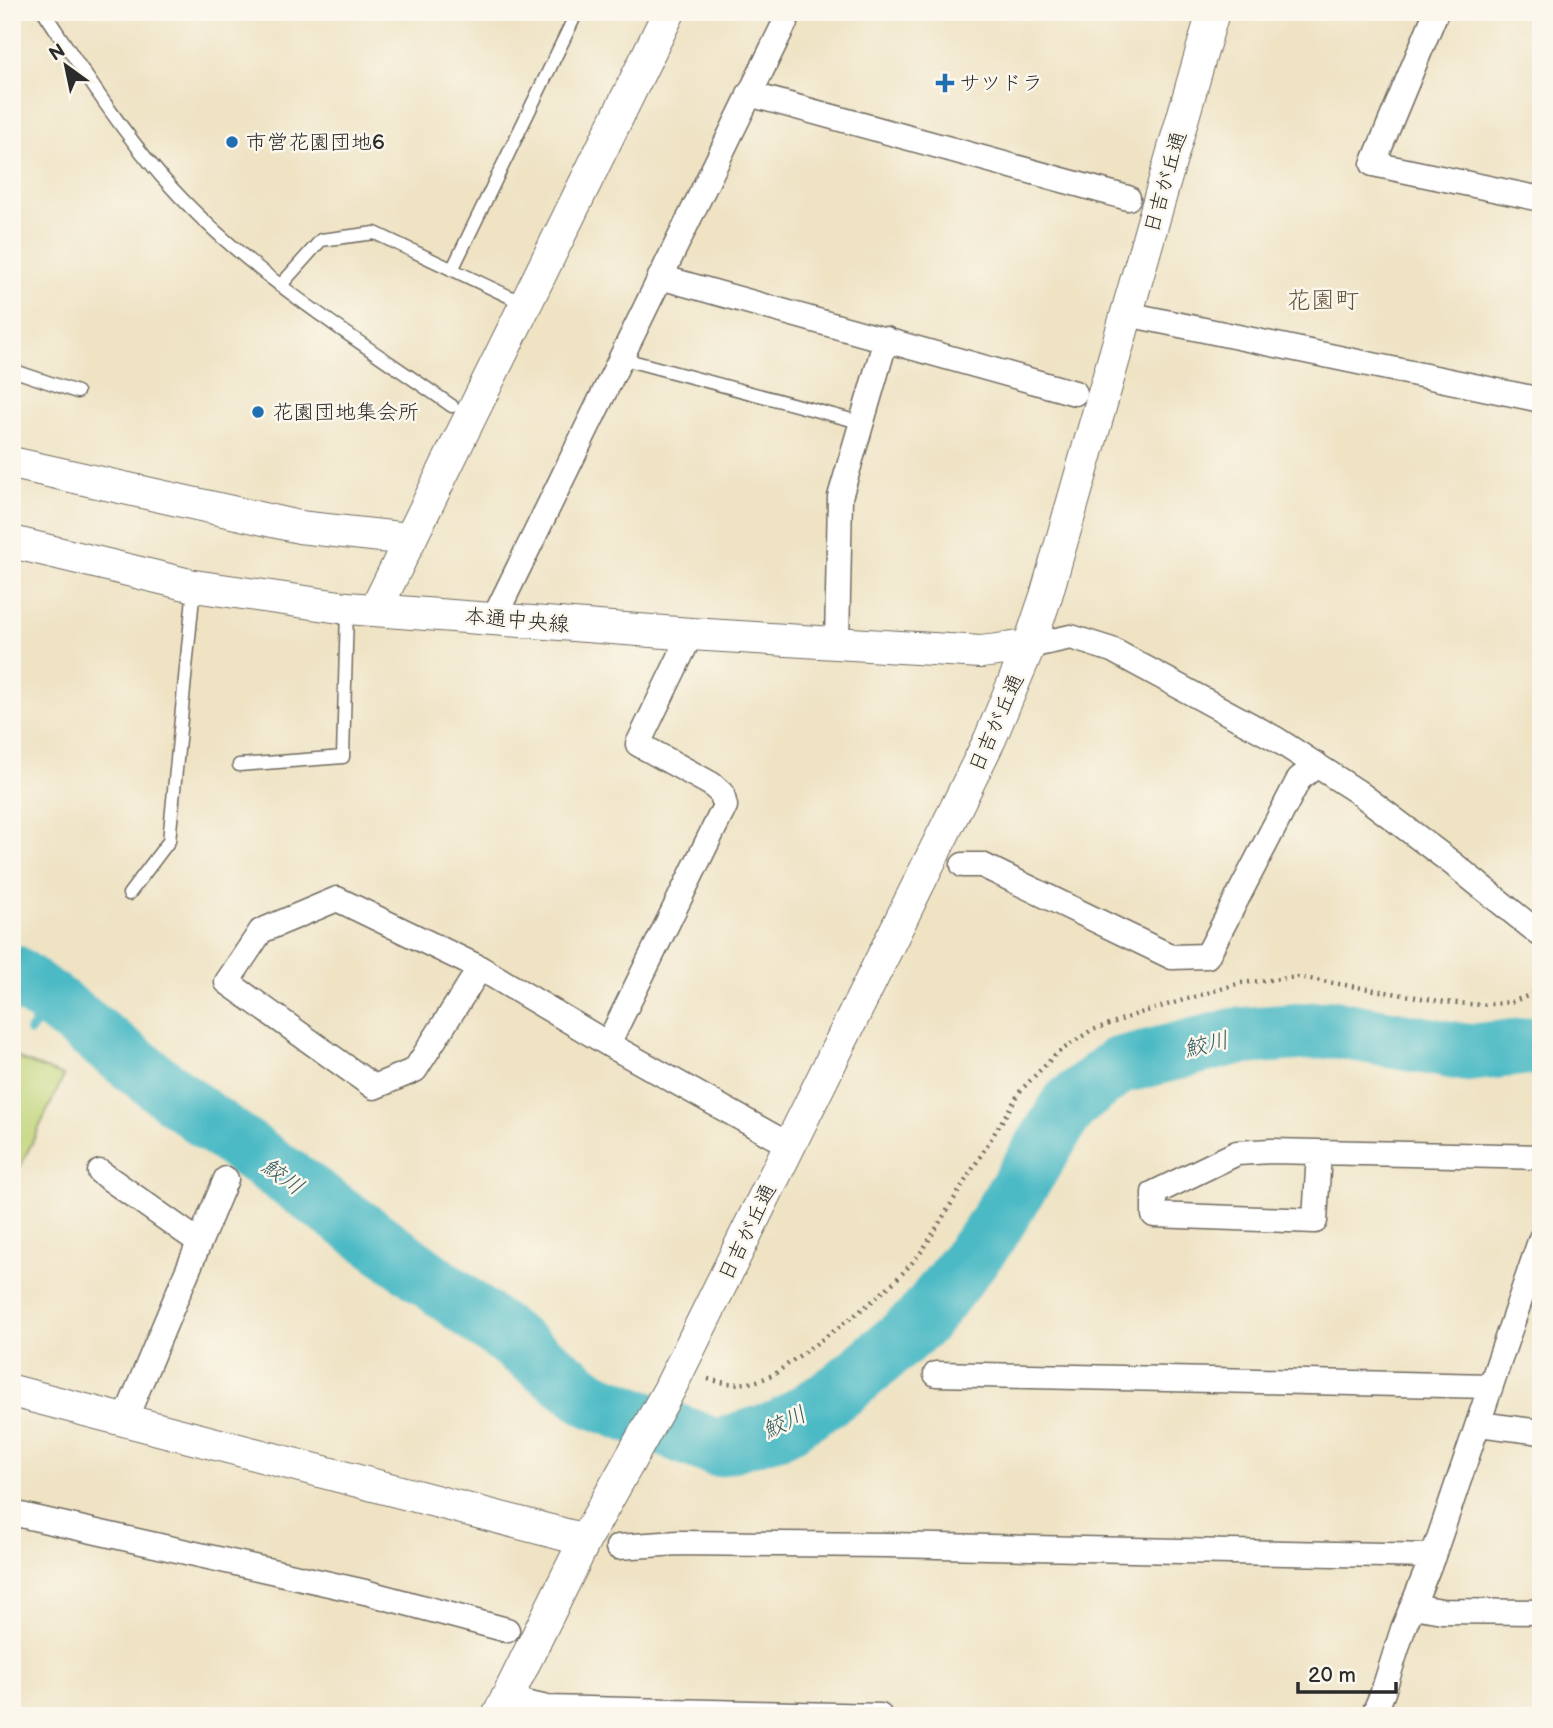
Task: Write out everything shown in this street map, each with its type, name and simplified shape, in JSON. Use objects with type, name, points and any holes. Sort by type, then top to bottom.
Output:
[{"type":"street","points":[[361,608],[410,539],[669,12]]},
{"type":"street","points":[[494,618],[790,12]]},
{"type":"street","name":"日吉が丘通","points":[[585,1540],[669,1390],[990,739],[1046,596],[1213,12]]},
{"type":"street","points":[[1436,12],[1373,164],[1541,199]]},
{"type":"street","points":[[749,94],[1128,198]]},
{"type":"street","points":[[660,277],[1075,393]]},
{"type":"street","points":[[1127,314],[1541,400]]},
{"type":"street","points":[[837,642],[840,497],[886,339]]},
{"type":"street","points":[[12,464],[299,527],[410,539]]},
{"type":"street","name":"本通中央線","points":[[12,542],[194,586],[361,608],[691,634],[981,652],[1028,646]]},
{"type":"street","points":[[608,1044],[726,806],[722,794],[711,784],[638,744],[691,634]]},
{"type":"street","points":[[1028,646],[1071,637],[1112,650],[1276,739],[1358,792],[1541,935]]},
{"type":"street","points":[[963,864],[982,865],[1172,957],[1207,956],[1299,779],[1317,765]]},
{"type":"street","points":[[480,968],[415,1070],[374,1087],[227,982],[261,932],[337,899],[480,968],[608,1044],[789,1145]]},
{"type":"street","points":[[1320,1153],[1315,1221],[1154,1215],[1154,1193],[1237,1153],[1271,1151],[1541,1157]]},
{"type":"street","points":[[100,1171],[199,1242]]},
{"type":"street","points":[[124,1422],[226,1180]]},
{"type":"street","points":[[1373,1716],[1403,1629],[1433,1556],[1541,1238]]},
{"type":"street","points":[[936,1374],[1491,1386]]},
{"type":"street","points":[[12,1391],[585,1540],[503,1707],[880,1716]]},
{"type":"street","points":[[1479,1423],[1541,1432]]},
{"type":"street","points":[[12,1513],[365,1592],[507,1630]]},
{"type":"street","points":[[618,1546],[873,1545],[1433,1556]]},
{"type":"street","points":[[1413,1606],[1443,1611],[1541,1612]]},
{"type":"lane","points":[[44,12],[114,119],[161,176],[233,247],[280,286],[452,405]]},
{"type":"lane","points":[[452,270],[577,12]]},
{"type":"lane","points":[[280,286],[321,240],[374,233],[525,304]]},
{"type":"lane","points":[[620,358],[863,423]]},
{"type":"lane","points":[[12,370],[77,392]]},
{"type":"lane","points":[[130,894],[169,841],[194,586]]},
{"type":"lane","points":[[239,765],[343,757],[361,608]]},
{"type":"path","points":[[707,1378],[728,1384],[748,1384],[766,1379],[890,1287],[908,1270],[924,1248],[1021,1090],[1056,1054],[1090,1031],[1241,983],[1298,977],[1445,1002],[1482,1005],[1511,1002],[1541,991]]},
{"type":"green space","points":[[12,1052],[22,1060],[64,1076],[12,1184]]},
{"type":"waterway","name":"鮫川","points":[[12,973],[198,1114],[395,1254],[591,1399],[716,1448],[782,1428],[842,1389],[921,1322],[988,1236],[1070,1104],[1118,1066],[1233,1037],[1335,1029],[1467,1053],[1541,1045]]},
{"type":"waterway","points":[[30,1031],[52,1001]]},
{"type":"place","name":"サツドラ","points":[[945,83]]},
{"type":"place","name":"市営花園団地6","points":[[232,142]]},
{"type":"place","name":"花園団地集会所","points":[[258,412]]},
{"type":"district","name":"花園町","points":[[1323,300]]}]
